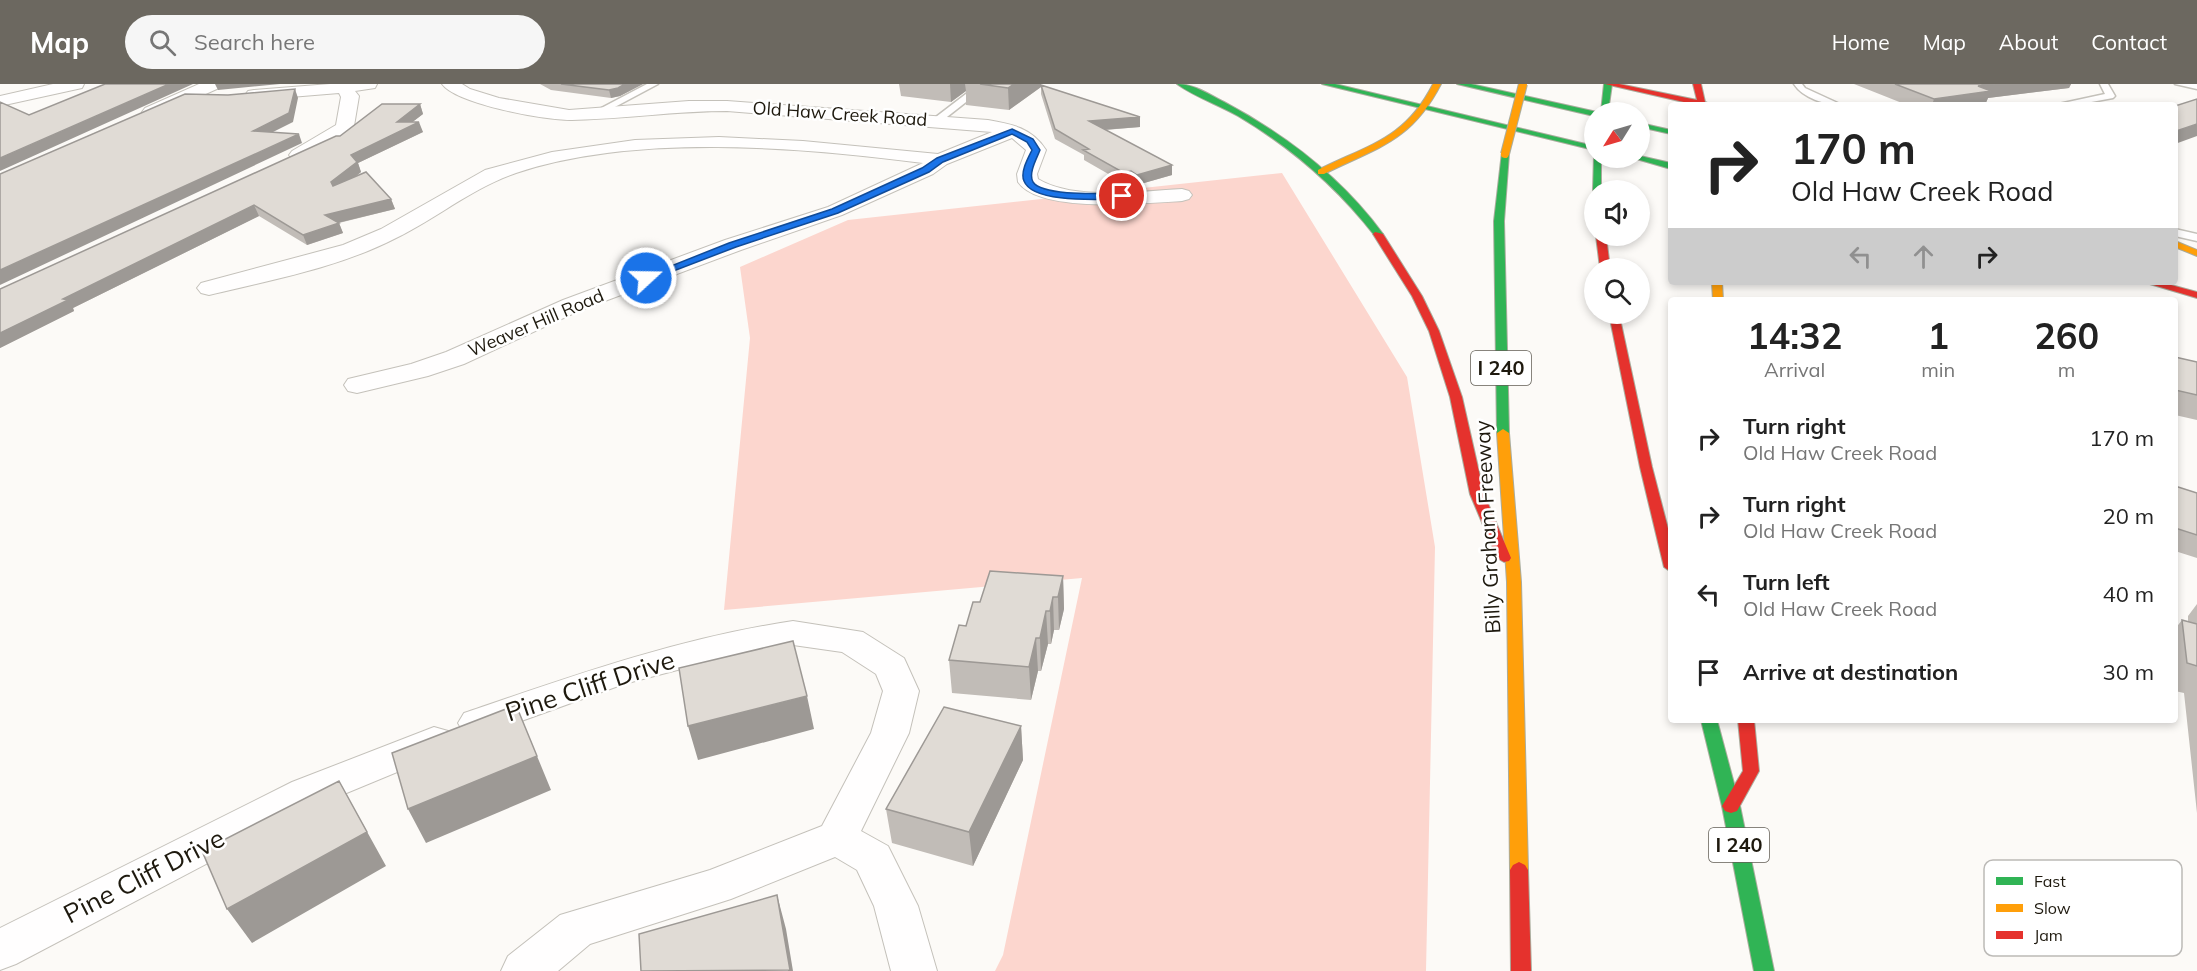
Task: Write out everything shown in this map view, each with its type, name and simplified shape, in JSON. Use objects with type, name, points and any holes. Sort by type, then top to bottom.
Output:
[{"type":"main road","points":[[1181,84],[1264,127],[1321,171],[1352,201],[1403,269],[1427,314],[1447,366],[1465,435],[1478,499],[1514,582]]},
{"type":"main road","points":[[1326,84],[1433,96],[1584,144]]},
{"type":"main road","points":[[1461,84],[1584,112]]},
{"type":"main road","name":"Billy Graham Freeway","points":[[1521,971],[1514,582],[1503,438],[1499,221],[1505,154],[1523,84]]},
{"type":"main road","points":[[1605,102],[1608,84],[1694,102]]},
{"type":"main road","points":[[1697,84],[1703,102]]},
{"type":"main road","points":[[1321,171],[1337,162],[1384,144],[1404,131],[1433,96]]},
{"type":"main road","points":[[1650,127],[1668,131]]},
{"type":"main road","points":[[1650,161],[1668,165]]},
{"type":"main road","points":[[2178,245],[2197,253]]},
{"type":"main road","points":[[2178,256],[2197,261]]},
{"type":"main road","points":[[2159,285],[2197,295]]},
{"type":"main road","points":[[1616,324],[1646,467],[1668,555]]},
{"type":"main road","name":"I 240","points":[[1710,723],[1731,806],[1764,971]]},
{"type":"main road","points":[[1731,806],[1751,771],[1746,723]]},
{"type":"street","points":[[0,101],[76,84]]},
{"type":"street","points":[[136,119],[188,96],[344,89],[369,84]]},
{"type":"street","name":"Old Haw Creek Road","points":[[450,84],[473,96],[555,114],[595,114],[712,105],[988,126],[1024,136],[1033,145],[1036,150],[1029,165],[1028,182],[1044,192],[1082,197],[1182,195]]},
{"type":"street","points":[[279,165],[322,144],[340,132],[345,126],[350,96],[344,89]]},
{"type":"street","name":"Weaver Hill Road","points":[[357,385],[419,370],[455,358],[572,305],[733,245],[835,211],[926,170],[940,160],[1012,131]]},
{"type":"street","points":[[209,288],[330,256],[371,242],[478,179],[511,167],[571,155],[649,146],[739,142],[797,145],[940,160]]},
{"type":"street","name":"Pine Cliff Drive","points":[[0,950],[306,793],[476,724],[615,674],[746,640],[793,633],[851,641],[891,667],[901,691],[890,733],[837,838]]},
{"type":"street","points":[[524,971],[576,929],[716,886],[837,838],[873,858],[896,906],[914,971]]},
{"type":"lane","points":[[595,114],[654,84]]},
{"type":"lane","points":[[935,122],[985,84]]},
{"type":"lane","points":[[1798,84],[1802,90],[1830,102]]},
{"type":"lane","points":[[2076,102],[2110,96],[2104,84]]},
{"type":"lane","points":[[2179,84],[2197,86]]},
{"type":"lane","points":[[2178,233],[2197,238]]},
{"type":"shaded area","points":[[1282,173],[1407,377],[1435,547],[1426,971],[995,971],[1003,955],[1082,578],[724,610],[750,338],[740,267],[848,220]]},
{"type":"building","points":[[105,84],[169,84],[0,158],[0,102],[29,115]]},
{"type":"building","points":[[561,84],[625,84],[609,90]]},
{"type":"building","points":[[980,84],[1014,84],[1008,88]]},
{"type":"building","points":[[1895,84],[1995,84],[1978,86],[1991,91],[1934,99]]},
{"type":"building","points":[[1041,85],[1140,117],[1089,121],[1172,165],[1137,175],[1131,171],[1124,173],[1083,150],[1089,149],[1055,129]]},
{"type":"building","points":[[295,89],[289,113],[253,131],[299,134],[0,270],[0,174],[185,94],[228,95]]},
{"type":"building","points":[[2197,99],[2197,124],[2178,130],[2178,105]]},
{"type":"building","points":[[382,104],[420,104],[397,122],[419,122],[351,155],[357,162],[331,182],[333,186],[366,172],[391,199],[325,215],[339,223],[303,235],[254,205],[63,299],[68,300],[0,333],[0,289],[340,136]]},
{"type":"building","points":[[2178,358],[2197,362],[2197,395],[2178,391]]},
{"type":"building","points":[[2178,487],[2197,493],[2197,535],[2178,529]]},
{"type":"building","points":[[990,571],[1063,576],[1058,597],[1053,597],[1050,611],[1046,611],[1040,638],[1036,638],[1029,667],[949,660],[959,625],[966,626],[973,602],[980,602]]},
{"type":"building","points":[[2182,620],[2197,624],[2197,666],[2187,663]]},
{"type":"building","points":[[793,641],[807,696],[688,726],[679,668]]},
{"type":"building","points":[[516,705],[537,756],[408,809],[392,753]]},
{"type":"building","points":[[944,707],[1021,726],[969,832],[886,809]]},
{"type":"building","points":[[339,781],[367,832],[227,909],[202,851]]},
{"type":"building","points":[[777,895],[790,970],[641,971],[639,934]]},
{"type":"traffic: fast","points":[[1181,84],[1237,112],[1290,146],[1337,186],[1378,234]]},
{"type":"traffic: fast","points":[[1326,84],[1584,146]]},
{"type":"traffic: fast","points":[[1461,84],[1584,112]]},
{"type":"traffic: fast","points":[[1605,102],[1608,84]]},
{"type":"traffic: fast","points":[[1650,127],[1668,131]]},
{"type":"traffic: fast","points":[[1503,433],[1499,221],[1505,154]]},
{"type":"traffic: fast","points":[[1650,161],[1668,165]]},
{"type":"traffic: fast","points":[[1597,168],[1597,180]]},
{"type":"traffic: fast","points":[[1710,723],[1731,806],[1764,971]]},
{"type":"traffic: slow","points":[[1321,172],[1389,140],[1403,130],[1416,118],[1437,84]]},
{"type":"traffic: slow","points":[[1505,154],[1523,84]]},
{"type":"traffic: slow","points":[[2178,245],[2197,253]]},
{"type":"traffic: slow","points":[[1717,285],[1718,297]]},
{"type":"traffic: slow","points":[[1503,433],[1514,582],[1519,870]]},
{"type":"traffic: jam","points":[[1609,84],[1694,102]]},
{"type":"traffic: jam","points":[[1697,84],[1701,102]]},
{"type":"traffic: jam","points":[[1378,234],[1417,296],[1434,331],[1456,397],[1477,494],[1504,558]]},
{"type":"traffic: jam","points":[[1602,246],[1604,258]]},
{"type":"traffic: jam","points":[[2159,285],[2197,295]]},
{"type":"traffic: jam","points":[[1616,324],[1646,467],[1668,555]]},
{"type":"traffic: jam","points":[[1731,806],[1751,771],[1746,723]]},
{"type":"traffic: jam","points":[[1519,870],[1521,971]]},
{"type":"route","points":[[646,278],[733,245],[835,211],[926,170],[940,160],[1012,131],[1024,136],[1036,150],[1027,174],[1028,182],[1034,187],[1044,192],[1064,196],[1122,196]]}]
